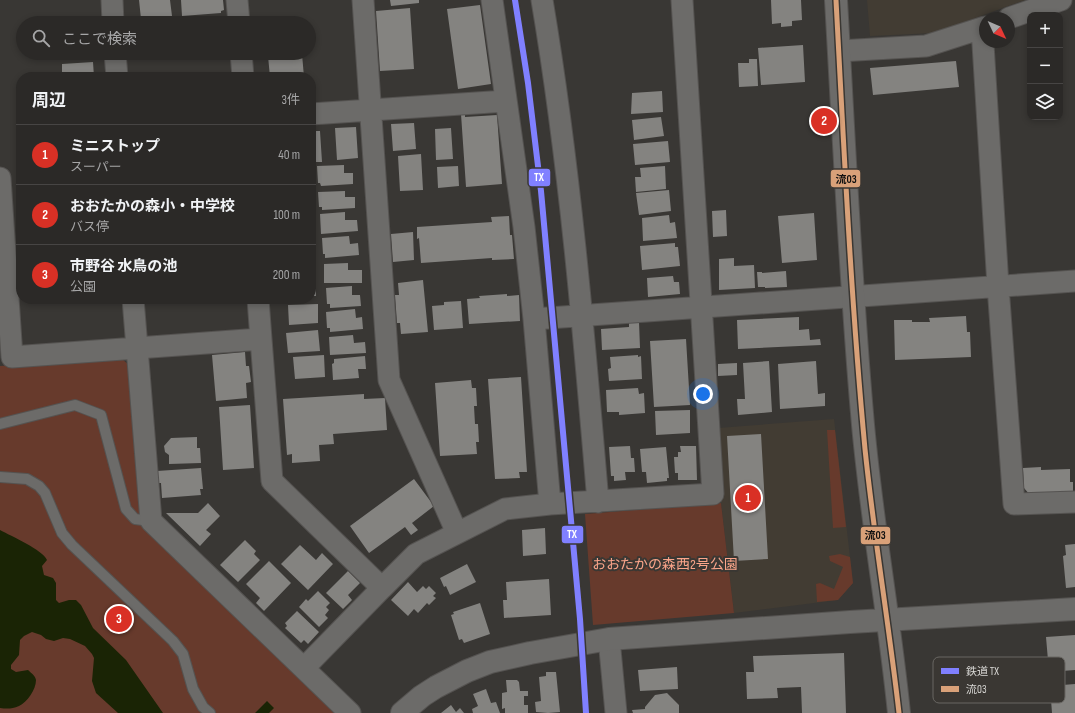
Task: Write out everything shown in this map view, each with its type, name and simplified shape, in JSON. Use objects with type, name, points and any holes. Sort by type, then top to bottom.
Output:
[{"type":"street","points":[[112,0],[113,16]]},
{"type":"street","points":[[237,0],[238,16]]},
{"type":"street","points":[[363,0],[389,380],[457,532]]},
{"type":"street","points":[[492,0],[524,227],[534,319],[550,504]]},
{"type":"street","points":[[542,0],[550,45],[568,186],[582,316],[598,502]]},
{"type":"street","points":[[304,668],[416,554],[505,509],[550,504],[713,494],[682,0]]},
{"type":"street","points":[[836,0],[852,296],[862,415],[899,713]]},
{"type":"street","points":[[1015,16],[1061,0]]},
{"type":"street","points":[[839,51],[926,46],[979,29]]},
{"type":"street","points":[[985,48],[998,286],[1014,504],[1075,502]]},
{"type":"street","points":[[116,60],[117,72]]},
{"type":"street","points":[[242,60],[243,72]]},
{"type":"street","points":[[316,114],[506,101]]},
{"type":"street","points":[[0,178],[12,357],[261,339]]},
{"type":"street","points":[[534,319],[1075,281]]},
{"type":"street","points":[[133,304],[151,521],[350,713]]},
{"type":"street","points":[[258,304],[272,481],[382,588]]},
{"type":"street","points":[[402,713],[422,696],[436,687],[467,671],[490,662],[530,653],[610,639],[888,619],[1075,609]]},
{"type":"street","points":[[610,639],[616,713]]},
{"type":"lane","points":[[0,424],[75,405],[101,415],[126,509],[135,519],[151,521]]},
{"type":"lane","points":[[0,477],[27,479],[39,486],[45,493],[62,533],[72,545],[173,641],[183,654],[193,689],[203,707],[210,713]]},
{"type":"shaded area","points":[[867,0],[1025,0],[992,12],[979,12],[979,17],[934,33],[870,36]]},
{"type":"shaded area","points":[[834,419],[853,583],[838,600],[734,613],[721,503],[718,428]]},
{"type":"shaded area","points":[[0,530],[19,539],[44,556],[47,560],[42,566],[44,575],[53,578],[56,583],[56,600],[59,603],[69,600],[76,600],[81,605],[93,628],[126,660],[163,713],[118,713],[96,693],[92,681],[94,658],[85,646],[70,639],[63,638],[54,641],[46,639],[41,635],[32,632],[20,640],[19,655],[11,665],[11,669],[16,672],[28,670],[34,675],[36,684],[33,692],[28,699],[19,706],[14,708],[0,708]]},
{"type":"shaded area","points":[[267,701],[274,708],[269,713],[255,713]]},
{"type":"green space","points":[[121,358],[130,366],[141,525],[335,713],[0,713],[0,366]]},
{"type":"green space","points":[[827,430],[835,430],[846,527],[833,528]]},
{"type":"green space","name":"おおたかの森西2号公園","points":[[721,503],[734,613],[593,625],[585,514]]},
{"type":"green space","points":[[840,554],[850,557],[853,583],[838,600],[817,602],[816,584],[820,583],[834,589],[843,567],[830,561],[829,556]]},
{"type":"building","points":[[139,0],[170,0],[172,16],[141,16]]},
{"type":"building","points":[[181,0],[223,0],[224,10],[221,11],[221,13],[182,16]]},
{"type":"building","points":[[390,0],[419,0],[419,3],[391,6]]},
{"type":"building","points":[[771,0],[801,0],[802,20],[792,21],[792,26],[781,27],[781,23],[772,24]]},
{"type":"building","points":[[480,5],[491,84],[458,89],[447,9]]},
{"type":"building","points":[[410,8],[414,69],[380,71],[376,11]]},
{"type":"building","points":[[803,45],[805,82],[761,85],[758,48]]},
{"type":"building","points":[[749,59],[757,59],[758,86],[739,87],[738,63],[749,63]]},
{"type":"building","points":[[268,60],[303,60],[304,72],[270,72]]},
{"type":"building","points":[[956,61],[959,87],[873,95],[870,68]]},
{"type":"building","points":[[93,62],[94,72],[62,72],[62,64]]},
{"type":"building","points":[[662,91],[663,112],[631,114],[632,93]]},
{"type":"building","points":[[461,114],[465,114],[465,117],[497,115],[502,184],[466,187]]},
{"type":"building","points":[[661,117],[664,136],[634,140],[632,120]]},
{"type":"building","points":[[414,123],[416,149],[393,151],[391,124]]},
{"type":"building","points":[[356,127],[358,158],[337,160],[335,128]]},
{"type":"building","points":[[451,128],[453,159],[436,160],[435,129]]},
{"type":"building","points":[[316,131],[320,131],[322,162],[316,162]]},
{"type":"building","points":[[668,141],[670,162],[635,165],[633,144]]},
{"type":"building","points":[[421,154],[423,190],[400,191],[398,156]]},
{"type":"building","points":[[344,165],[344,173],[353,173],[353,184],[321,186],[320,183],[318,183],[317,166]]},
{"type":"building","points":[[458,166],[459,186],[438,188],[437,167]]},
{"type":"building","points":[[665,166],[666,189],[636,192],[635,177],[641,177],[640,168]]},
{"type":"building","points":[[669,190],[671,211],[639,215],[636,193]]},
{"type":"building","points":[[345,191],[345,197],[355,197],[355,208],[322,210],[322,207],[319,207],[318,192]]},
{"type":"building","points":[[726,210],[727,236],[713,237],[712,211]]},
{"type":"building","points":[[345,212],[345,220],[357,220],[358,231],[321,234],[320,214]]},
{"type":"building","points":[[814,213],[817,260],[782,263],[778,216]]},
{"type":"building","points":[[669,215],[670,223],[675,222],[677,238],[643,241],[642,218]]},
{"type":"building","points":[[509,216],[510,235],[512,235],[514,259],[492,260],[492,258],[421,263],[419,238],[417,239],[417,227],[492,222],[491,217]]},
{"type":"building","points":[[413,232],[414,260],[393,262],[391,234]]},
{"type":"building","points":[[349,236],[350,244],[358,243],[359,255],[325,258],[325,254],[323,254],[322,238]]},
{"type":"building","points":[[675,243],[675,247],[678,247],[680,266],[642,270],[640,246]]},
{"type":"building","points":[[734,258],[734,266],[754,265],[755,288],[719,290],[719,259]]},
{"type":"building","points":[[348,263],[348,270],[362,270],[362,283],[324,283],[324,264]]},
{"type":"building","points":[[786,271],[787,287],[758,287],[757,272]]},
{"type":"building","points":[[673,276],[674,282],[679,282],[680,294],[648,297],[647,278]]},
{"type":"building","points":[[423,280],[428,332],[401,334],[400,323],[397,323],[395,295],[399,295],[398,283]]},
{"type":"building","points":[[352,286],[352,295],[360,295],[361,306],[330,308],[330,304],[327,304],[326,288]]},
{"type":"building","points":[[507,294],[507,296],[519,295],[520,321],[469,324],[467,299],[480,298],[479,296]]},
{"type":"building","points":[[461,301],[463,328],[434,330],[432,306],[444,305],[444,302]]},
{"type":"building","points":[[318,304],[318,323],[289,325],[288,305]]},
{"type":"building","points":[[355,309],[356,318],[362,317],[363,329],[330,332],[330,328],[327,328],[326,312]]},
{"type":"building","points":[[966,316],[967,332],[970,332],[971,357],[895,360],[894,320],[930,322],[929,318]]},
{"type":"building","points":[[799,317],[799,330],[809,329],[810,340],[820,339],[821,345],[738,349],[737,320]]},
{"type":"building","points":[[639,322],[640,348],[602,350],[601,329],[629,327],[629,323]]},
{"type":"building","points":[[318,330],[320,351],[288,353],[286,333]]},
{"type":"building","points":[[353,335],[354,343],[365,342],[366,353],[330,355],[329,337]]},
{"type":"building","points":[[686,339],[690,405],[654,407],[650,341]]},
{"type":"building","points":[[245,352],[246,366],[249,366],[251,382],[246,383],[247,398],[216,401],[212,355]]},
{"type":"building","points":[[324,355],[325,377],[295,379],[293,357]]},
{"type":"building","points":[[638,355],[638,357],[641,356],[642,379],[609,381],[608,369],[611,368],[610,357]]},
{"type":"building","points":[[365,356],[366,369],[358,369],[359,378],[333,380],[332,364],[334,363],[334,359]]},
{"type":"building","points":[[769,361],[772,412],[738,415],[737,399],[745,399],[743,363]]},
{"type":"building","points":[[816,361],[818,394],[825,393],[825,406],[780,409],[778,364]]},
{"type":"building","points":[[737,363],[737,375],[718,376],[718,364]]},
{"type":"building","points":[[521,377],[527,472],[519,472],[520,478],[495,479],[488,379]]},
{"type":"building","points":[[471,380],[472,388],[476,388],[477,406],[474,406],[475,424],[478,424],[479,442],[476,442],[477,454],[440,456],[435,383]]},
{"type":"building","points":[[638,388],[639,394],[644,393],[645,413],[619,415],[619,412],[607,412],[606,390]]},
{"type":"building","points":[[364,394],[364,399],[385,398],[387,430],[333,434],[334,444],[319,445],[320,461],[292,463],[292,454],[287,455],[283,399]]},
{"type":"building","points":[[250,405],[254,468],[223,470],[219,407]]},
{"type":"building","points":[[690,410],[690,433],[656,435],[655,411]]},
{"type":"building","points":[[761,434],[768,559],[734,561],[727,436]]},
{"type":"building","points":[[197,437],[197,448],[200,448],[201,463],[169,464],[169,455],[165,452],[164,446],[171,438]]},
{"type":"building","points":[[630,446],[631,458],[634,458],[635,472],[625,472],[626,480],[614,481],[614,476],[611,476],[609,447]]},
{"type":"building","points":[[680,446],[696,446],[697,480],[678,480],[678,473],[675,473],[674,457],[678,457],[678,452],[681,452]]},
{"type":"building","points":[[666,447],[669,478],[667,478],[667,481],[647,483],[646,472],[642,472],[640,449]]},
{"type":"building","points":[[1041,467],[1041,470],[1070,469],[1070,482],[1073,482],[1073,493],[1030,495],[1024,488],[1023,468]]},
{"type":"building","points":[[201,468],[203,489],[200,489],[201,495],[162,498],[161,483],[158,483],[157,471]]},
{"type":"building","points":[[414,479],[434,506],[412,523],[418,530],[411,535],[405,527],[369,553],[350,526]]},
{"type":"building","points":[[208,503],[220,516],[206,530],[211,534],[200,546],[166,513],[198,513]]},
{"type":"building","points":[[545,528],[546,554],[523,556],[522,530]]},
{"type":"building","points":[[245,540],[256,551],[254,554],[260,560],[238,582],[220,565]]},
{"type":"building","points":[[1075,544],[1075,587],[1066,588],[1063,556],[1066,555],[1065,545]]},
{"type":"building","points":[[300,545],[316,560],[322,553],[333,564],[308,590],[281,564]]},
{"type":"building","points":[[269,561],[291,583],[264,611],[256,603],[260,598],[246,584]]},
{"type":"building","points":[[467,564],[476,582],[450,595],[440,578]]},
{"type":"building","points":[[348,571],[360,583],[348,595],[352,600],[343,609],[326,593]]},
{"type":"building","points":[[549,579],[551,615],[504,618],[503,600],[507,600],[506,582]]},
{"type":"building","points":[[408,582],[417,592],[423,586],[426,589],[429,586],[436,593],[433,596],[436,598],[429,605],[427,603],[418,613],[414,609],[408,616],[391,600]]},
{"type":"building","points":[[318,591],[330,603],[326,607],[329,610],[325,615],[328,618],[319,627],[299,607],[306,599],[308,601]]},
{"type":"building","points":[[480,603],[490,634],[464,643],[462,639],[459,640],[451,615],[454,614],[453,612]]},
{"type":"building","points":[[297,611],[319,632],[308,644],[304,640],[301,643],[285,628],[287,626],[285,623]]},
{"type":"building","points":[[1075,635],[1075,670],[1065,671],[1065,657],[1048,657],[1046,637]]},
{"type":"building","points":[[844,653],[846,713],[802,713],[801,687],[777,688],[778,698],[747,699],[746,672],[754,672],[753,656]]},
{"type":"building","points":[[677,667],[678,689],[640,691],[638,670]]},
{"type":"building","points":[[546,672],[556,672],[560,712],[536,712],[535,702],[541,701],[539,677],[546,676]]},
{"type":"building","points":[[506,680],[517,680],[519,682],[520,691],[528,691],[528,696],[524,696],[524,705],[528,705],[528,713],[505,713],[505,708],[502,709],[502,693],[507,692]]},
{"type":"building","points":[[1075,684],[1075,713],[1052,713],[1051,703],[1065,703],[1065,685]]},
{"type":"building","points":[[486,689],[491,703],[496,702],[500,713],[473,713],[472,709],[478,706],[473,694]]},
{"type":"building","points":[[667,693],[679,705],[679,713],[633,713],[632,710],[645,709],[655,695]]},
{"type":"building","points":[[451,705],[456,712],[460,708],[464,713],[441,713]]},
{"type":"rail line","name":"TX","points":[[515,0],[528,83],[541,191],[580,619],[586,713]]},
{"type":"transit line","name":"流03","points":[[836,0],[845,169],[860,393],[873,515],[899,713]]},
{"type":"place","name":"おおたかの森小・中学校","points":[[824,121]]},
{"type":"place","name":"ミニストップ","points":[[748,498]]},
{"type":"place","name":"市野谷 水鳥の池","points":[[119,619]]}]
